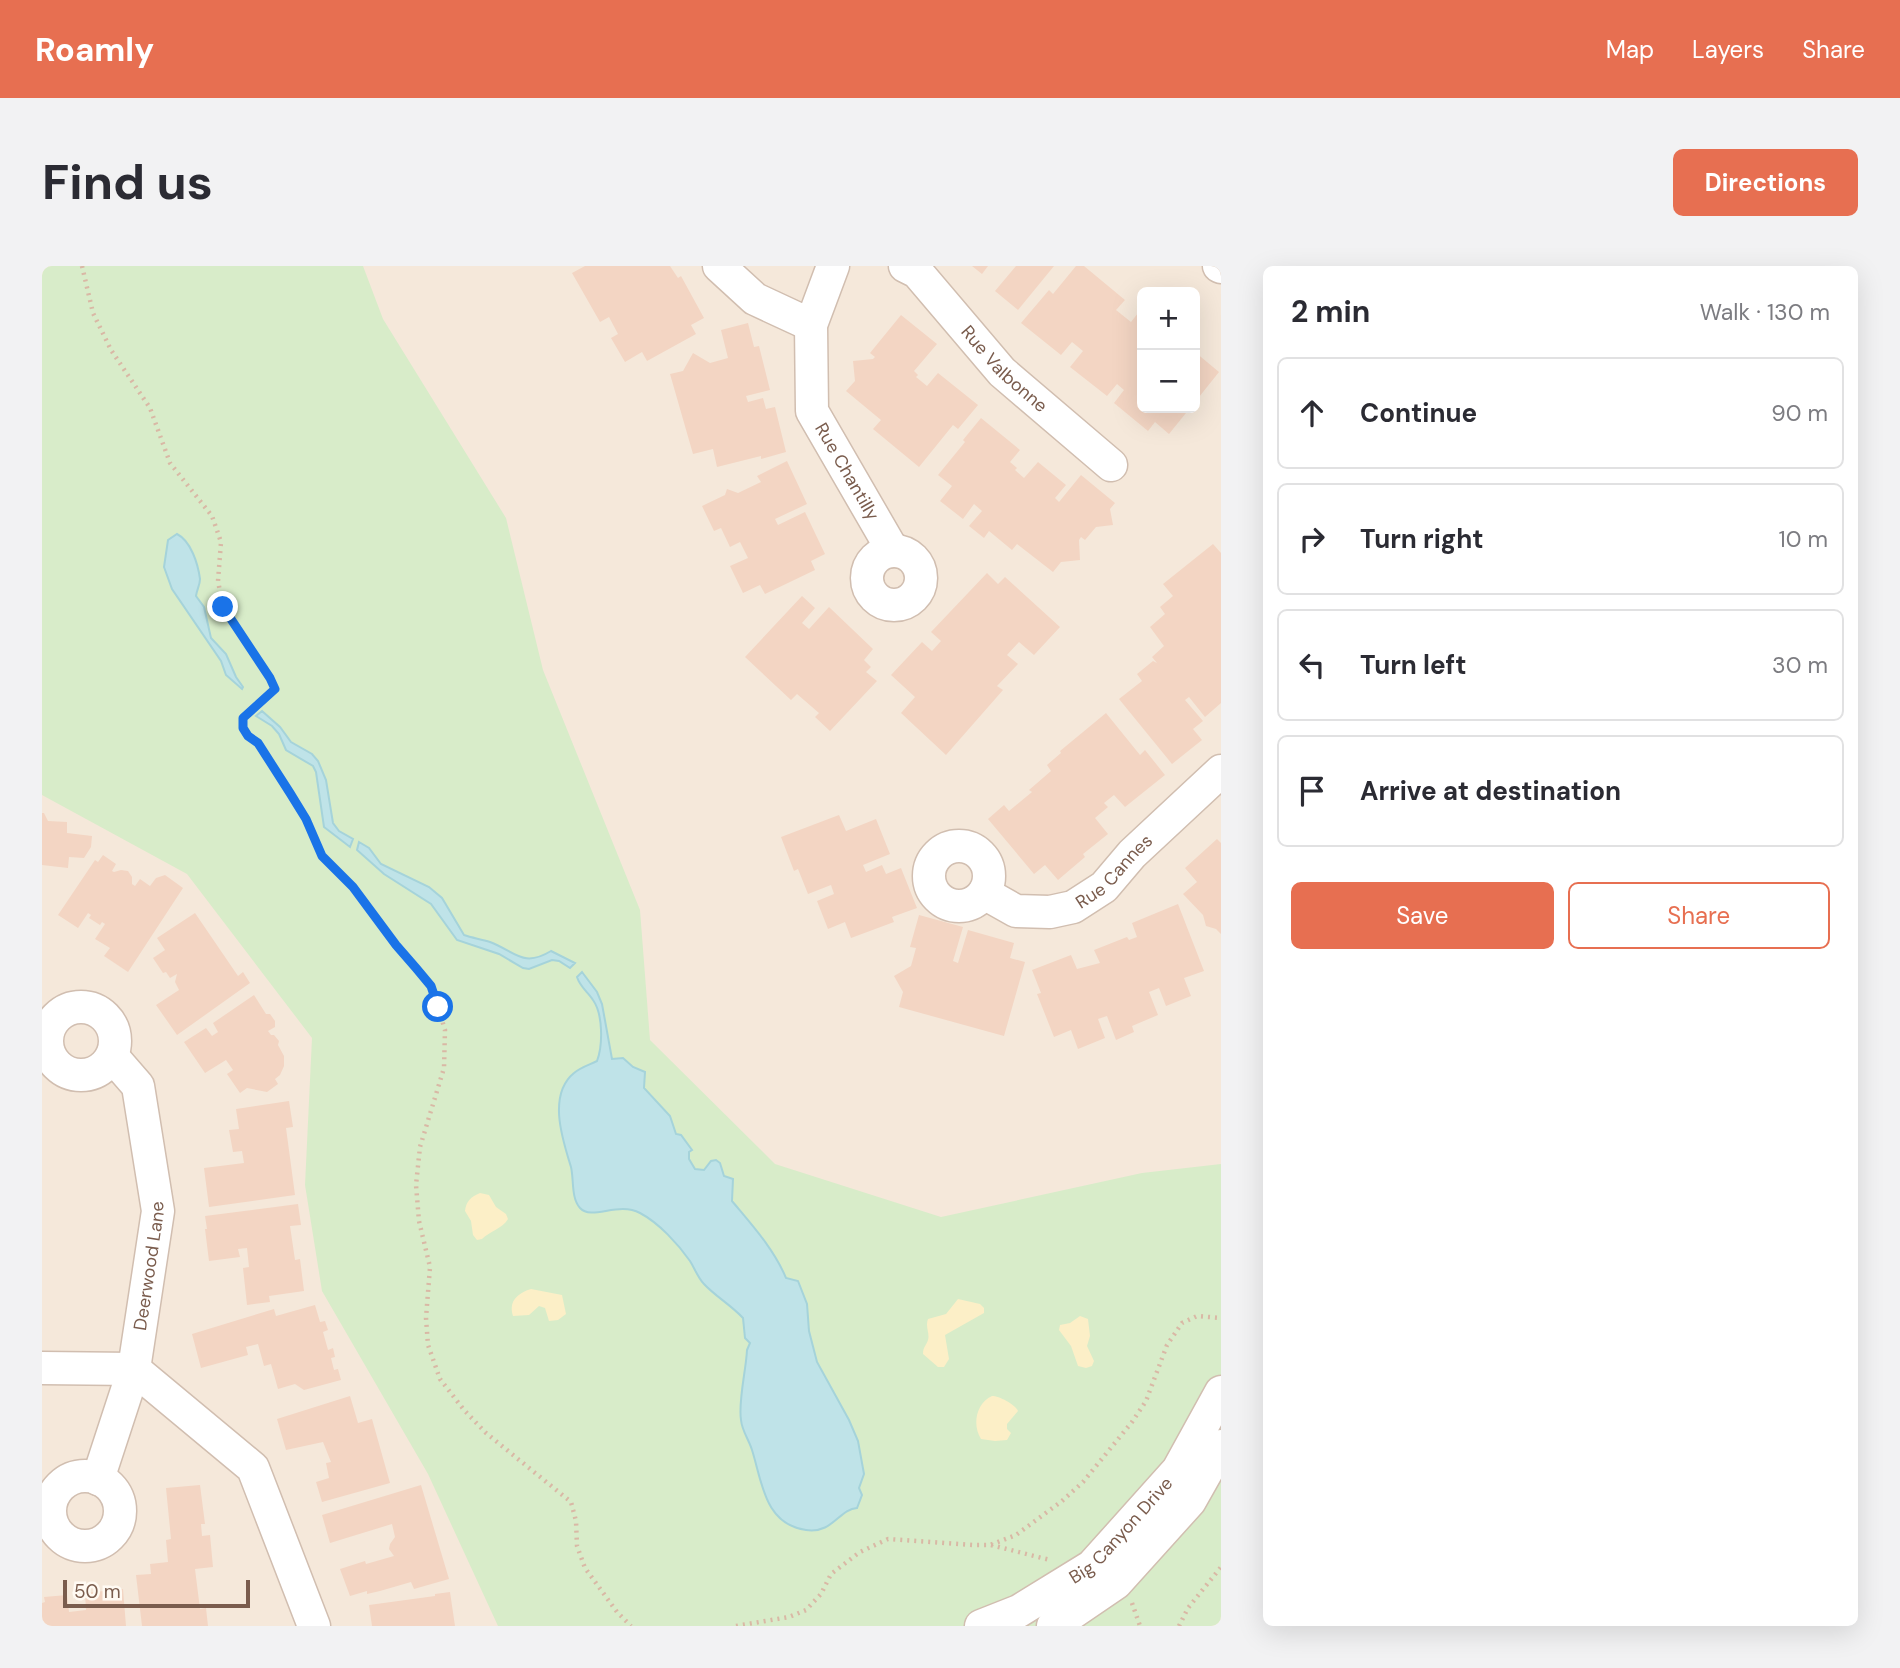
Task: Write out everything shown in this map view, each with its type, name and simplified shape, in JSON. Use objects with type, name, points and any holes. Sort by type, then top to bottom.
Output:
[{"type":"street","points":[[719,266],[755,299],[811,325]]},
{"type":"street","name":"Rue Chantilly","points":[[833,266],[811,325],[811,411],[893,551]]},
{"type":"street","name":"Rue Valbonne","points":[[905,266],[917,272],[1002,372],[1111,465]]},
{"type":"street","name":"Rue Cannes","points":[[984,893],[1016,911],[1050,912],[1073,907],[1104,887],[1132,853],[1221,771]]},
{"type":"street","name":"Deerwood Lane","points":[[98,1479],[134,1369],[158,1211],[138,1086],[112,1056]]},
{"type":"street","points":[[42,1368],[134,1369],[253,1468],[314,1626]]},
{"type":"street","name":"Big Canyon Drive","points":[[981,1626],[1104,1575],[1178,1470],[1221,1392]]},
{"type":"street","name":"Big Canyon Drive","points":[[1053,1626],[1104,1575],[1190,1501],[1221,1446]]},
{"type":"path","points":[[82,266],[93,313],[111,350],[150,408],[170,463],[212,516],[220,542],[218,581],[223,607],[275,689],[243,718],[243,728],[248,736],[258,743],[290,793],[306,819],[322,856],[353,887],[396,945],[431,986],[438,1007],[445,1030],[444,1068],[420,1147],[416,1185],[419,1221],[430,1267],[426,1318],[428,1345],[440,1379],[485,1433],[571,1502],[576,1521],[577,1546],[585,1569],[617,1612],[631,1626]]},
{"type":"path","points":[[990,1545],[1016,1535],[1083,1482],[1146,1401],[1167,1345],[1182,1323],[1197,1316],[1221,1318]]},
{"type":"path","points":[[736,1626],[789,1617],[806,1610],[821,1594],[831,1574],[860,1552],[888,1539],[990,1545],[1104,1575]]},
{"type":"path","points":[[1179,1626],[1188,1608],[1221,1567]]},
{"type":"shaded area","points":[[42,266],[1221,266],[1221,1626],[42,1626]]},
{"type":"green space","points":[[42,266],[363,266],[383,319],[506,518],[543,670],[640,910],[650,1040],[775,1164],[941,1217],[1142,1173],[1221,1164],[1221,1626],[498,1626],[428,1474],[322,1291],[305,1185],[312,1038],[187,874],[42,795]]},
{"type":"sand","points":[[480,1193],[489,1195],[508,1219],[499,1228],[477,1240],[465,1211],[470,1200]]},
{"type":"sand","points":[[531,1289],[562,1295],[566,1314],[558,1320],[549,1321],[545,1308],[539,1306],[529,1315],[513,1316],[515,1298]]},
{"type":"sand","points":[[958,1299],[980,1304],[984,1313],[945,1335],[949,1359],[944,1367],[938,1367],[923,1354],[928,1337],[928,1319],[946,1314]]},
{"type":"sand","points":[[1080,1316],[1088,1319],[1090,1336],[1087,1346],[1094,1361],[1092,1366],[1086,1368],[1078,1366],[1071,1346],[1059,1330],[1060,1325],[1070,1323]]},
{"type":"sand","points":[[992,1396],[1006,1401],[1018,1411],[1007,1424],[1011,1433],[1007,1440],[981,1439],[978,1433],[976,1421],[979,1409]]},
{"type":"water","points":[[177,534],[190,547],[196,560],[200,579],[196,596],[204,607],[211,638],[226,654],[242,689],[226,675],[221,661],[172,589],[164,567],[168,540]]},
{"type":"water","points":[[262,711],[280,727],[291,742],[312,754],[318,761],[326,780],[333,823],[339,831],[353,839],[350,847],[324,827],[313,766],[286,750],[272,726],[256,716]]},
{"type":"water","points":[[359,842],[369,848],[381,864],[429,887],[442,898],[464,935],[490,942],[520,957],[533,958],[551,951],[575,963],[570,968],[552,960],[529,969],[523,968],[499,954],[457,940],[431,904],[384,874],[357,850]]},
{"type":"water","points":[[582,972],[597,992],[602,1004],[612,1059],[623,1058],[633,1067],[645,1072],[644,1088],[670,1116],[676,1134],[681,1135],[692,1150],[689,1152],[689,1159],[695,1169],[704,1170],[711,1161],[720,1163],[724,1176],[733,1179],[732,1201],[769,1247],[786,1278],[798,1281],[807,1304],[809,1331],[817,1362],[858,1441],[864,1474],[859,1488],[862,1495],[857,1508],[845,1512],[823,1528],[806,1530],[781,1519],[773,1510],[762,1487],[740,1412],[750,1343],[745,1338],[743,1318],[704,1284],[680,1248],[647,1217],[623,1209],[591,1213],[577,1204],[571,1167],[561,1132],[559,1106],[566,1082],[577,1071],[597,1061],[601,1038],[596,1006],[577,977]]},
{"type":"building","points":[[585,266],[670,266],[678,278],[681,276],[704,318],[691,325],[696,334],[647,361],[642,352],[625,362],[611,338],[618,334],[609,317],[600,322],[572,273]]},
{"type":"building","points":[[972,266],[988,266],[982,274]]},
{"type":"building","points":[[1016,266],[1054,266],[1018,310],[995,291]]},
{"type":"building","points":[[1076,266],[1084,266],[1125,300],[1116,310],[1131,322],[1137,314],[1137,413],[1186,413],[1169,434],[1155,422],[1148,431],[1114,403],[1124,390],[1117,384],[1107,396],[1070,367],[1083,351],[1072,342],[1061,355],[1021,323],[1049,290],[1053,294]]},
{"type":"building","points":[[901,315],[937,344],[914,371],[918,375],[916,377],[927,386],[938,373],[978,405],[958,429],[953,425],[919,467],[873,429],[881,420],[846,391],[855,381],[853,361],[873,359],[875,357],[870,353]]},
{"type":"building","points":[[748,323],[754,347],[759,346],[770,390],[746,396],[748,402],[763,398],[766,409],[775,407],[786,452],[717,467],[713,449],[693,454],[670,374],[683,371],[693,353],[710,363],[728,358],[721,330]]},
{"type":"building","points":[[1200,356],[1219,372],[1200,396]]},
{"type":"building","points":[[981,418],[1020,450],[1010,462],[1024,478],[1038,462],[1066,485],[1055,498],[1059,502],[1081,475],[1115,503],[1110,509],[1113,525],[1096,527],[1085,540],[1081,537],[1079,540],[1080,560],[1061,562],[1053,572],[1017,544],[1012,550],[989,531],[984,538],[969,526],[982,511],[974,504],[963,519],[940,501],[952,486],[938,475]]},
{"type":"building","points":[[787,461],[807,504],[775,519],[778,525],[805,512],[825,554],[811,561],[815,570],[765,594],[760,585],[743,593],[730,566],[748,558],[740,542],[730,547],[721,528],[714,531],[702,506],[725,495],[727,489],[738,493],[761,482],[757,476]]},
{"type":"building","points":[[1213,544],[1221,553],[1221,703],[1205,717],[1189,697],[1185,700],[1203,721],[1193,729],[1202,740],[1172,764],[1119,699],[1142,681],[1137,674],[1153,661],[1157,663],[1152,657],[1164,646],[1150,627],[1165,614],[1160,607],[1173,596],[1163,584]]},
{"type":"building","points":[[987,573],[998,584],[1005,577],[1060,627],[1034,655],[1019,642],[1007,655],[1018,664],[997,686],[1003,690],[946,755],[901,713],[915,697],[891,675],[922,642],[932,651],[941,641],[931,632]]},
{"type":"building","points":[[802,596],[815,608],[802,623],[809,629],[829,607],[873,649],[864,660],[871,667],[866,672],[877,681],[830,731],[815,717],[819,713],[797,694],[791,700],[745,657]]},
{"type":"building","points":[[1106,713],[1140,755],[1145,750],[1165,775],[1125,807],[1114,795],[1104,803],[1108,807],[1095,818],[1108,834],[1083,854],[1085,857],[1058,880],[1045,865],[1034,874],[988,819],[1004,805],[1009,811],[1032,792],[1029,790],[1051,771],[1047,765],[1060,751]]},
{"type":"building","points":[[42,813],[48,821],[67,822],[67,833],[92,836],[91,847],[84,858],[69,857],[68,868],[42,865]]},
{"type":"building","points":[[839,815],[846,831],[876,819],[890,854],[863,865],[866,872],[882,865],[886,874],[901,868],[917,908],[892,917],[894,922],[851,938],[845,922],[828,929],[817,901],[834,894],[831,885],[808,894],[798,869],[794,871],[781,837]]},
{"type":"building","points":[[1217,839],[1221,843],[1221,934],[1206,926],[1203,915],[1183,894],[1197,882],[1185,868]]},
{"type":"building","points":[[103,855],[116,864],[112,871],[128,871],[135,886],[140,879],[150,886],[156,878],[165,875],[183,888],[128,972],[104,956],[110,948],[95,939],[105,924],[102,922],[100,925],[89,918],[91,915],[88,913],[78,928],[58,915],[95,860],[98,862]]},
{"type":"building","points":[[1178,904],[1204,971],[1184,978],[1191,996],[1166,1006],[1159,988],[1149,992],[1158,1015],[1132,1026],[1134,1032],[1116,1040],[1107,1016],[1098,1019],[1105,1038],[1078,1049],[1071,1030],[1054,1037],[1037,994],[1041,993],[1032,970],[1071,955],[1077,969],[1100,963],[1094,950],[1127,937],[1129,940],[1137,937],[1132,923]]},
{"type":"building","points":[[195,913],[238,976],[243,972],[250,983],[177,1035],[156,1005],[179,990],[175,982],[177,974],[170,978],[153,958],[165,950],[157,938]]},
{"type":"building","points":[[919,915],[963,927],[953,961],[958,963],[968,930],[1014,943],[1010,958],[1025,962],[1004,1036],[899,1007],[903,992],[894,976],[911,966],[916,948],[910,947]]},
{"type":"building","points":[[254,995],[266,1014],[270,1014],[275,1021],[275,1027],[268,1031],[279,1041],[284,1066],[275,1079],[278,1084],[267,1092],[247,1088],[240,1093],[227,1074],[233,1070],[226,1060],[205,1073],[184,1042],[206,1028],[212,1036],[218,1032],[213,1023]]},
{"type":"building","points":[[289,1101],[293,1127],[286,1128],[295,1195],[209,1207],[204,1168],[244,1163],[242,1151],[233,1152],[229,1130],[239,1129],[236,1109]]},
{"type":"building","points":[[298,1204],[301,1225],[290,1226],[295,1260],[300,1259],[304,1291],[269,1296],[270,1302],[247,1305],[243,1268],[249,1267],[247,1248],[238,1249],[240,1257],[209,1261],[205,1216]]},
{"type":"building","points":[[315,1305],[320,1322],[325,1321],[328,1330],[323,1332],[328,1350],[333,1348],[335,1357],[331,1358],[334,1370],[338,1369],[341,1380],[304,1390],[295,1384],[278,1389],[271,1364],[264,1366],[258,1344],[246,1347],[248,1355],[201,1368],[192,1334],[274,1309],[276,1316]]},
{"type":"building","points":[[350,1396],[358,1423],[372,1419],[390,1483],[322,1502],[316,1482],[329,1478],[326,1463],[331,1462],[323,1442],[286,1450],[277,1419]]},
{"type":"building","points":[[200,1485],[205,1524],[201,1524],[202,1536],[210,1535],[213,1567],[195,1569],[200,1609],[206,1608],[208,1626],[142,1626],[136,1575],[151,1574],[150,1564],[168,1562],[166,1540],[171,1539],[166,1488]]},
{"type":"building","points":[[421,1485],[449,1579],[414,1589],[411,1582],[350,1596],[340,1569],[394,1556],[389,1549],[395,1537],[392,1524],[330,1543],[322,1515]]},
{"type":"building","points":[[123,1589],[126,1626],[42,1626],[44,1597],[67,1595],[69,1612],[86,1610],[85,1593]]},
{"type":"building","points":[[450,1592],[455,1626],[372,1626],[369,1605]]},
{"type":"route","points":[[223,607],[275,689],[243,718],[243,728],[248,736],[258,743],[290,793],[306,819],[322,856],[353,887],[396,945],[431,986],[438,1007]]}]
